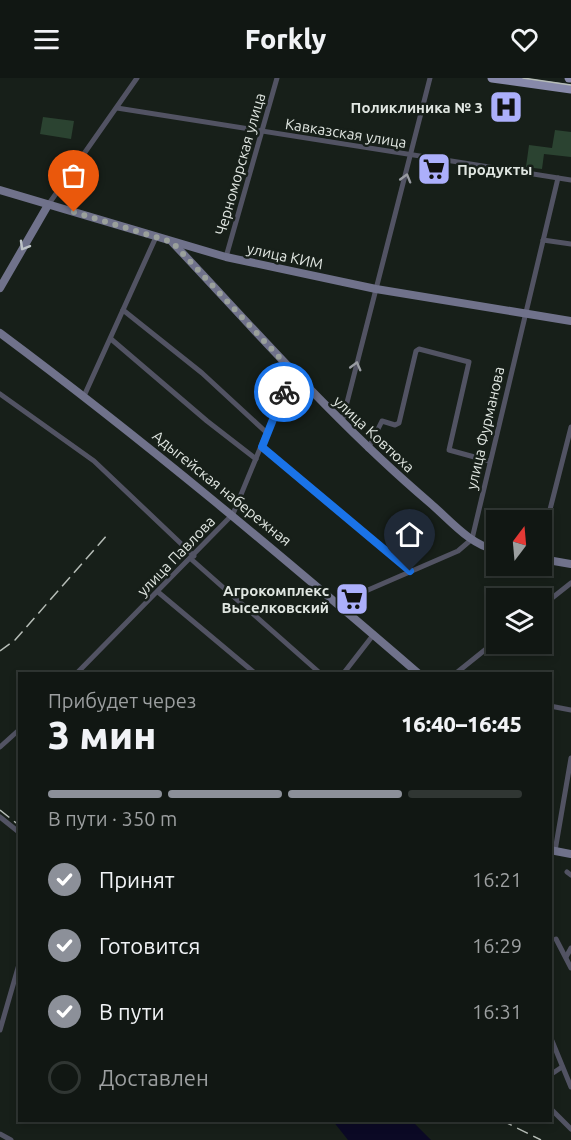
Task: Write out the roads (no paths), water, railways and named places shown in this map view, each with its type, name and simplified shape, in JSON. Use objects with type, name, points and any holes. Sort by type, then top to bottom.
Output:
[{"type":"main road","points":[[492,78],[571,89]]},
{"type":"street","points":[[0,288],[48,205],[137,78]]},
{"type":"street","name":"Черноморская улица","points":[[225,257],[278,78]]},
{"type":"street","points":[[341,423],[412,156],[430,78]]},
{"type":"street","name":"Кавказская улица","points":[[117,108],[571,180]]},
{"type":"street","name":"улица Фурманова","points":[[472,539],[558,178]]},
{"type":"street","name":"улица КИМ","points":[[0,190],[225,257],[376,289],[571,321]]},
{"type":"street","points":[[84,396],[156,237]]},
{"type":"street","points":[[543,240],[571,244]]},
{"type":"street","name":"улица Ковтюха","points":[[172,242],[341,423],[472,539],[486,545]]},
{"type":"street","points":[[123,310],[202,373],[267,433]]},
{"type":"street","name":"Адыгейская набережная","points":[[0,333],[233,514],[417,672]]},
{"type":"street","points":[[111,339],[256,459]]},
{"type":"street","points":[[368,449],[382,421],[395,425],[399,423],[416,351],[419,349],[469,362],[449,450],[489,461]]},
{"type":"street","name":"улица Павлова","points":[[78,672],[233,514],[292,371]]},
{"type":"street","points":[[0,394],[94,461],[192,557],[319,672]]},
{"type":"street","points":[[550,510],[571,427]]},
{"type":"street","points":[[262,447],[410,571]]},
{"type":"street","points":[[338,603],[458,551],[472,539]]},
{"type":"street","points":[[552,561],[571,564]]},
{"type":"street","points":[[552,598],[571,583]]},
{"type":"street","points":[[158,592],[254,672]]},
{"type":"street","points":[[345,672],[374,633]]},
{"type":"street","points":[[457,672],[486,649]]},
{"type":"street","points":[[552,706],[571,710]]},
{"type":"street","points":[[0,747],[18,731]]},
{"type":"street","points":[[571,758],[553,850],[571,854]]},
{"type":"street","points":[[0,817],[18,831]]},
{"type":"street","points":[[556,939],[571,968]]},
{"type":"street","points":[[566,957],[571,948]]},
{"type":"street","points":[[0,1030],[18,968]]},
{"type":"street","points":[[552,1041],[571,1087]]},
{"type":"street","points":[[552,1074],[562,1067]]},
{"type":"street","points":[[552,1110],[571,1129]]},
{"type":"street","points":[[0,1134],[11,1140]]},
{"type":"water","points":[[334,1122],[413,1122],[431,1140],[348,1140]]},
{"type":"tram line","points":[[523,78],[571,85]]},
{"type":"railway","points":[[0,651],[15,640],[108,534]]},
{"type":"railway","points":[[0,810],[18,824]]},
{"type":"railway","points":[[505,1122],[541,1140]]},
{"type":"place","name":"Поликлиника № 3","points":[[506,107]]},
{"type":"place","name":"Продукты","points":[[434,169]]},
{"type":"place","name":"Агрокомплекс Выселковский","points":[[352,599]]}]
